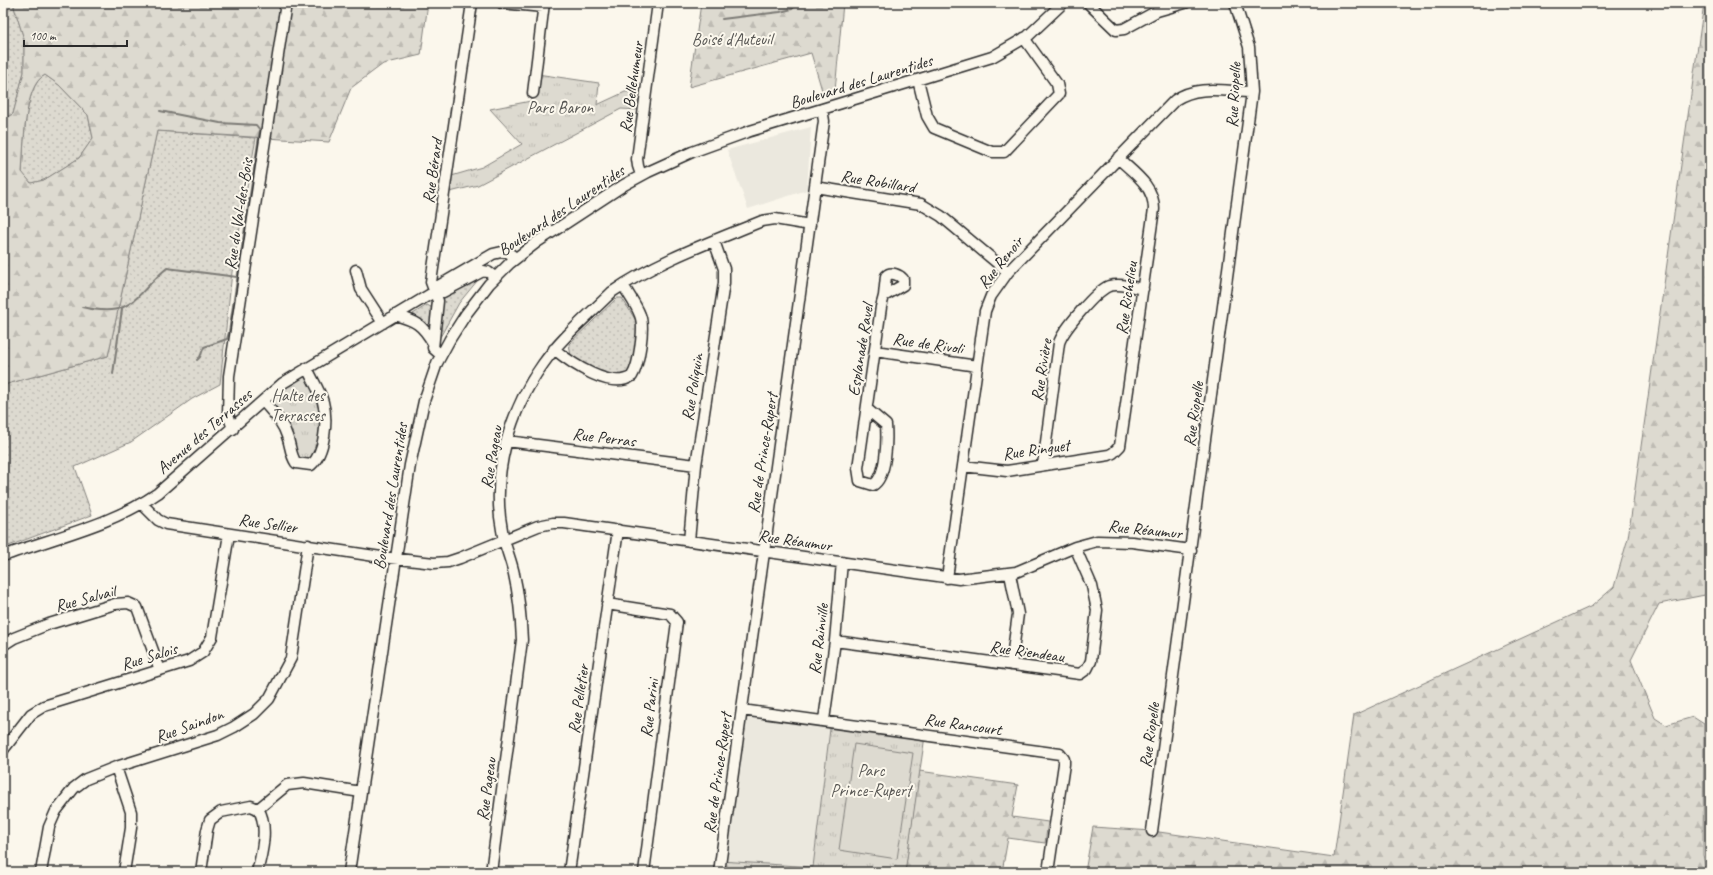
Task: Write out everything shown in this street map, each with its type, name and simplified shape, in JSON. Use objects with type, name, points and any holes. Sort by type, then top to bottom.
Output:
[{"type":"street","name":"Rue du Val-des-Bois","points":[[232,429],[228,414],[229,376],[286,3]]},
{"type":"street","name":"Rue Bérard","points":[[433,343],[438,300],[431,280],[472,3]]},
{"type":"street","points":[[502,3],[543,5],[533,93]]},
{"type":"street","name":"Rue Bellehumeur","points":[[641,175],[637,159],[658,3]]},
{"type":"street","name":"Boulevard des Laurentides","points":[[349,872],[415,436],[428,389],[441,355],[460,322],[495,277],[516,258],[569,220],[641,175],[714,144],[822,109],[985,60],[1024,38],[1062,3]]},
{"type":"street","points":[[1088,3],[1116,30],[1124,29],[1157,11],[1185,3]]},
{"type":"street","name":"Rue Riopelle","points":[[1152,832],[1252,92],[1250,47],[1236,3]]},
{"type":"street","points":[[918,80],[927,116],[934,128],[992,152],[1004,152],[1059,94],[1057,84],[1024,38]]},
{"type":"street","name":"Rue Renoir","points":[[947,578],[977,366],[988,302],[1008,272],[1171,103],[1182,94],[1202,90],[1252,92]]},
{"type":"street","name":"Rue de Prince-Rupert","points":[[719,872],[763,552],[784,419],[824,121],[822,109]]},
{"type":"street","name":"Rue Richelieu","points":[[1113,453],[1120,446],[1122,440],[1154,200],[1148,187],[1118,158]]},
{"type":"street","name":"Rue Robillard","points":[[815,187],[920,204],[941,216],[1008,272]]},
{"type":"street","name":"Rue Pageau","points":[[491,872],[522,640],[521,612],[514,574],[504,538],[500,508],[500,477],[507,441],[524,395],[542,364],[554,349],[612,292],[642,273],[762,221],[775,219],[810,225]]},
{"type":"street","name":"Rue Poliquin","points":[[689,541],[696,465],[724,283],[724,269],[714,241]]},
{"type":"street","name":"Avenue des Terrasses","points":[[3,556],[95,525],[142,504],[158,493],[283,383],[434,292],[440,285],[496,253],[506,251],[516,258]]},
{"type":"street","points":[[356,270],[361,289],[383,323]]},
{"type":"street","name":"Avenue des Terrasses","points":[[434,292],[443,292],[483,270],[495,277]]},
{"type":"street","points":[[554,349],[574,365],[599,376],[621,381],[632,376],[636,368],[642,334],[641,316],[623,285]]},
{"type":"street","name":"Rue Rivière","points":[[1043,465],[1059,344],[1064,331],[1103,289],[1116,285],[1143,289]]},
{"type":"street","name":"Esplanade Ravel","points":[[867,409],[886,424],[887,440],[882,472],[878,482],[873,485],[860,481],[858,477],[867,409],[881,307],[884,296]]},
{"type":"street","points":[[395,315],[418,323],[425,329],[433,343],[433,349],[441,355]]},
{"type":"street","name":"Rue de Rivoli","points":[[875,351],[977,366]]},
{"type":"street","points":[[263,401],[283,425],[288,436],[291,456],[296,463],[311,465],[322,451],[326,414],[323,401],[307,368]]},
{"type":"street","name":"Rue Perras","points":[[507,441],[696,465]]},
{"type":"street","name":"Rue Ringuet","points":[[963,466],[1000,471],[1113,453]]},
{"type":"street","name":"Rue Sellier","points":[[142,504],[158,520],[166,524],[396,559]]},
{"type":"street","name":"Rue Réaumur","points":[[396,559],[434,563],[448,562],[504,538],[538,526],[553,523],[618,530],[947,578],[968,579],[1010,574],[1037,565],[1075,547],[1097,541],[1113,540],[1191,550]]},
{"type":"street","name":"Rue Pelletier","points":[[569,872],[618,530]]},
{"type":"street","name":"Rue Salois","points":[[3,750],[31,714],[44,706],[190,661],[203,652],[212,636],[229,534]]},
{"type":"street","name":"Rue Saindon","points":[[41,872],[49,827],[56,811],[74,788],[86,779],[116,767],[218,735],[254,714],[269,699],[291,658],[308,545]]},
{"type":"street","name":"Rue Riendeau","points":[[835,641],[1070,674],[1080,674],[1087,669],[1091,661],[1097,619],[1097,602],[1092,586],[1075,547]]},
{"type":"street","name":"Rue Rainville","points":[[824,720],[835,641],[842,562]]},
{"type":"street","points":[[1010,574],[1018,614],[1011,665]]},
{"type":"street","name":"Rue Salvail","points":[[3,645],[14,638],[49,624],[115,604],[128,603],[137,607],[160,670]]},
{"type":"street","name":"Rue Parini","points":[[607,604],[670,614],[677,622],[644,872]]},
{"type":"street","name":"Rue Rancourt","points":[[742,710],[824,720],[1060,754],[1064,759],[1064,764],[1048,872]]},
{"type":"street","points":[[116,767],[131,812],[132,828],[124,872]]},
{"type":"street","points":[[258,808],[287,785],[304,783],[361,792]]},
{"type":"street","points":[[202,872],[207,830],[210,820],[221,812],[251,806],[258,808],[263,816],[262,853],[257,872]]},
{"type":"shaded area","points":[[811,127],[807,190],[748,209],[727,150]]},
{"type":"shaded area","points":[[742,710],[831,721],[813,868],[720,861]]},
{"type":"green space","points":[[3,3],[16,3],[14,7],[24,39],[24,72],[13,114],[3,119]]},
{"type":"green space","points":[[16,3],[428,3],[421,55],[383,64],[351,88],[329,142],[157,131],[108,356],[7,384],[3,397],[3,119],[13,114],[24,72],[24,39],[14,7]],"holes":[[[45,75],[59,85],[88,115],[93,138],[79,158],[44,180],[31,183],[22,172],[24,134],[32,91],[38,81]]]},
{"type":"green space","name":"Boisé d'Auteuil","points":[[701,3],[843,3],[835,91],[824,97],[811,53],[689,87]]},
{"type":"green space","points":[[1704,3],[1710,3],[1710,594],[1659,604],[1631,660],[1655,718],[1666,725],[1693,717],[1704,724],[1703,855],[1707,872],[1085,872],[1093,827],[1152,831],[1334,857],[1354,715],[1592,606],[1614,587],[1628,538]]},
{"type":"green space","name":"Parc Baron","points":[[537,74],[599,83],[597,105],[625,92],[643,91],[640,110],[621,109],[478,185],[446,193],[448,177],[482,167],[522,144],[490,109],[531,101]]},
{"type":"green space","points":[[45,75],[59,85],[88,115],[93,138],[79,158],[44,180],[31,183],[22,173],[24,135],[32,92],[38,81]]},
{"type":"green space","points":[[157,131],[256,138],[232,272],[220,384],[192,399],[131,442],[75,467],[92,515],[3,548],[3,397],[7,384],[108,356]]},
{"type":"green space","points":[[482,275],[459,303],[439,339],[441,300]]},
{"type":"green space","points":[[617,298],[622,298],[638,324],[632,369],[626,375],[617,376],[594,369],[571,356],[569,344]]},
{"type":"green space","points":[[427,305],[431,307],[432,311],[431,323],[428,325],[413,314]]},
{"type":"green space","name":"Halte des Terrasses","points":[[307,368],[323,401],[317,459],[296,463],[288,436],[263,401]]},
{"type":"green space","name":"Parc Prince-Rupert","points":[[831,721],[925,736],[905,872],[719,872],[720,861],[813,867]]},
{"type":"green space","points":[[854,744],[913,753],[897,859],[839,850]]},
{"type":"green space","points":[[919,771],[1018,785],[1012,817],[1048,822],[1045,843],[1008,838],[1002,872],[905,872]]},
{"type":"waterway","points":[[722,19],[780,12],[792,9],[798,3]]},
{"type":"waterway","points":[[160,111],[220,123],[256,125],[260,130],[229,332],[227,339],[204,347],[200,357],[197,360]]},
{"type":"waterway","points":[[82,307],[99,310],[112,310],[123,307],[139,296],[167,268],[237,277]]},
{"type":"waterway","points":[[113,374],[122,309]]}]
